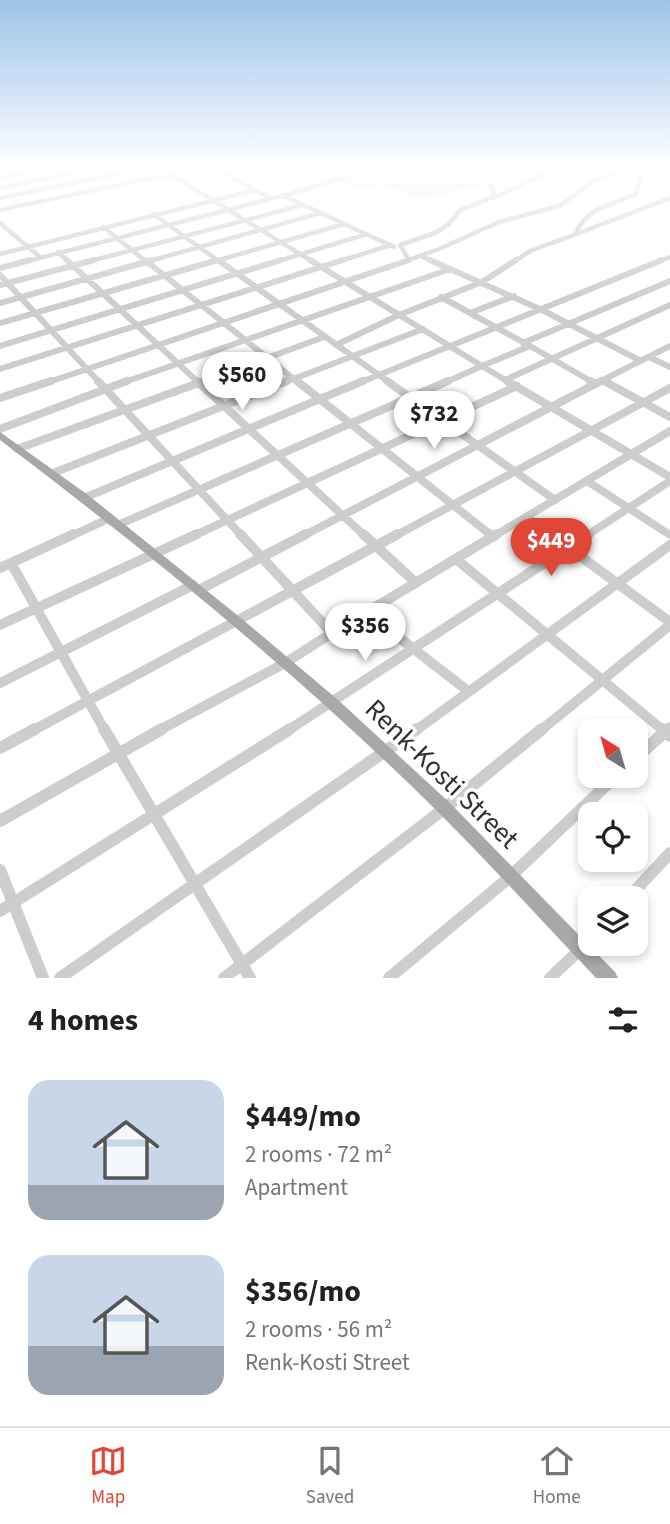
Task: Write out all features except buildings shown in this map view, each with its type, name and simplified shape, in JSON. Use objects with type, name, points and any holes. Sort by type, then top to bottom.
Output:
[{"type":"main road","name":"Renk-Kosti Street","points":[[0,435],[53,473],[196,588],[332,703],[445,808],[511,876],[578,937]]},
{"type":"main road","name":"Renk-Kosti Street","points":[[594,956],[609,978]]},
{"type":"street","points":[[0,254],[166,212]]},
{"type":"street","points":[[0,268],[216,212]]},
{"type":"street","points":[[0,911],[415,650],[670,479],[232,212]]},
{"type":"street","points":[[0,285],[278,212]]},
{"type":"street","points":[[316,212],[400,249],[409,260]]},
{"type":"street","points":[[400,249],[400,245],[435,234],[454,223],[459,212]]},
{"type":"street","points":[[0,398],[421,256],[480,232],[497,222],[542,212]]},
{"type":"street","points":[[574,235],[591,212]]},
{"type":"street","points":[[336,345],[399,314],[482,282],[526,253],[635,212]]},
{"type":"street","points":[[0,303],[321,214]]},
{"type":"street","points":[[153,215],[555,500]]},
{"type":"street","points":[[0,223],[40,257]]},
{"type":"street","points":[[0,323],[344,224]]},
{"type":"street","points":[[103,227],[493,537]]},
{"type":"street","points":[[0,346],[367,234]]},
{"type":"street","points":[[0,369],[391,245]]},
{"type":"street","points":[[58,252],[416,583]]},
{"type":"street","points":[[421,256],[514,296],[641,361]]},
{"type":"street","points":[[84,498],[318,399],[670,257]]},
{"type":"street","points":[[0,429],[106,388],[450,268]]},
{"type":"street","points":[[0,275],[332,633]]},
{"type":"street","points":[[250,978],[35,608],[6,565],[278,455],[482,366],[569,323],[670,281]]},
{"type":"street","points":[[470,313],[514,296]]},
{"type":"street","points":[[441,297],[552,359],[670,417]]},
{"type":"street","points":[[505,380],[670,305]]},
{"type":"street","points":[[53,473],[423,329]]},
{"type":"street","points":[[18,449],[324,337]]},
{"type":"street","points":[[0,683],[261,556],[670,346]]},
{"type":"street","points":[[649,357],[670,367]]},
{"type":"street","points":[[0,625],[517,386]]},
{"type":"street","points":[[0,748],[670,388]]},
{"type":"street","points":[[0,821],[117,753],[285,663],[670,431]]},
{"type":"street","points":[[587,481],[670,535]]},
{"type":"street","points":[[224,978],[445,808],[670,624],[527,517]]},
{"type":"street","points":[[60,978],[386,752],[670,545]]},
{"type":"street","points":[[456,559],[668,732],[648,748]]},
{"type":"street","points":[[366,612],[468,691]]},
{"type":"street","points":[[389,978],[511,876],[603,788]]},
{"type":"street","points":[[639,886],[670,853]]},
{"type":"street","points":[[0,870],[43,978]]},
{"type":"street","points":[[550,978],[578,952]]}]
